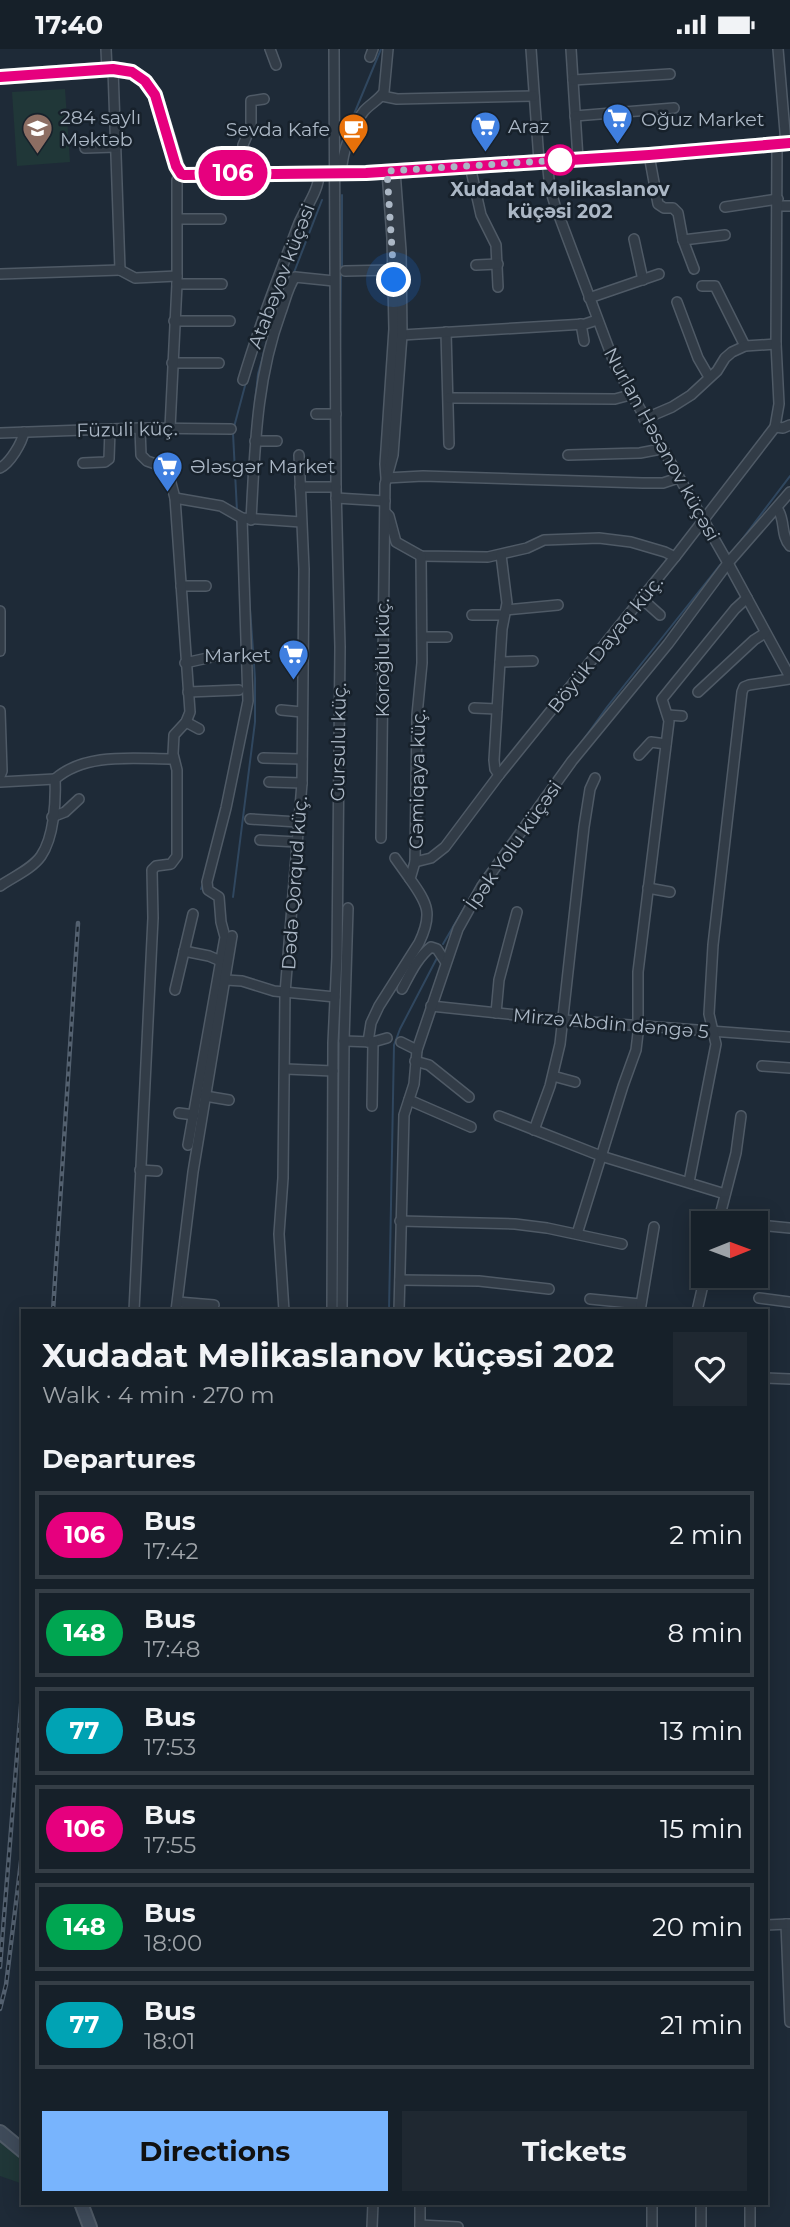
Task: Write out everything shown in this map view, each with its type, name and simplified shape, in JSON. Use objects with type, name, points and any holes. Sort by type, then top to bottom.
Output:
[{"type":"street","points":[[106,49],[116,147],[120,271]]},
{"type":"street","points":[[270,49],[276,65]]},
{"type":"street","points":[[334,49],[338,173]]},
{"type":"street","points":[[338,173],[355,126],[366,110],[382,96],[386,87],[388,49]]},
{"type":"street","name":"Nurlan Həsənov küçəsi","points":[[531,49],[543,161],[552,197],[608,350],[630,395],[728,563],[765,633],[786,660],[790,678]]},
{"type":"street","points":[[571,49],[578,159]]},
{"type":"street","points":[[778,49],[784,144],[778,203],[776,344],[779,404],[775,427],[790,425]]},
{"type":"street","points":[[0,77],[110,70],[132,72],[145,81],[159,105],[176,166],[181,174]]},
{"type":"street","points":[[573,80],[670,74]]},
{"type":"street","points":[[382,96],[397,99],[534,96]]},
{"type":"street","points":[[242,173],[243,145],[251,120],[251,101],[264,99]]},
{"type":"street","points":[[575,116],[674,108]]},
{"type":"street","points":[[181,174],[391,171],[784,144]]},
{"type":"street","points":[[85,148],[116,147]]},
{"type":"street","points":[[649,155],[658,204],[676,210],[694,269]]},
{"type":"street","points":[[470,166],[481,215],[496,245],[498,287]]},
{"type":"street","name":"Koroğlu küç.","points":[[381,838],[384,501],[394,328],[391,171]]},
{"type":"street","name":"Koroğlu küç.","points":[[386,478],[393,455],[402,335],[401,251],[391,171]]},
{"type":"street","name":"Atabəyov küçəsi","points":[[243,380],[268,302],[306,207],[317,187],[319,173]]},
{"type":"street","name":"Gursulu küç.","points":[[332,1309],[340,647],[334,281],[338,173]]},
{"type":"street","points":[[170,428],[177,280],[177,180],[181,174]]},
{"type":"street","points":[[724,207],[778,203],[790,206]]},
{"type":"street","points":[[178,219],[221,219]]},
{"type":"street","points":[[683,240],[725,235]]},
{"type":"street","points":[[634,239],[643,280]]},
{"type":"street","points":[[475,265],[498,264]]},
{"type":"street","points":[[345,271],[393,270]]},
{"type":"street","points":[[0,274],[120,271],[135,278],[222,284]]},
{"type":"street","points":[[589,298],[659,274]]},
{"type":"street","points":[[214,1305],[177,1307],[193,1173],[226,979],[225,937],[220,900],[218,895],[208,890],[207,882],[226,808],[248,701],[247,519],[265,363],[293,279],[299,277],[334,281]]},
{"type":"street","points":[[702,286],[715,286],[745,346]]},
{"type":"street","points":[[677,302],[698,358],[709,377]]},
{"type":"street","points":[[402,335],[581,324],[597,320]]},
{"type":"street","points":[[174,321],[230,321]]},
{"type":"street","points":[[581,324],[584,341]]},
{"type":"street","points":[[446,332],[449,444]]},
{"type":"street","points":[[644,419],[684,400],[720,368],[725,358],[745,346],[776,344]]},
{"type":"street","points":[[172,363],[219,363]]},
{"type":"street","points":[[449,398],[615,399],[630,395]]},
{"type":"street","points":[[316,414],[337,414]]},
{"type":"street","name":"Böyük Dayaq küç.","points":[[415,862],[431,858],[445,847],[775,427]]},
{"type":"street","points":[[134,1309],[153,918],[152,870],[156,866],[171,864],[177,856],[177,769],[173,758],[174,735],[186,722],[190,712],[175,498],[167,468],[146,461],[141,455],[140,428]]},
{"type":"street","name":"Füzuli küç.","points":[[0,433],[140,428],[231,429]]},
{"type":"street","points":[[83,463],[105,462],[109,459],[110,429]]},
{"type":"street","points":[[0,468],[8,463],[21,443],[24,432]]},
{"type":"street","points":[[256,440],[277,442]]},
{"type":"street","points":[[568,455],[640,453],[661,449]]},
{"type":"street","name":"Dədə Qorqud küç.","points":[[284,1309],[279,1234],[284,1178],[285,993],[302,783],[304,569],[299,455]]},
{"type":"street","points":[[386,478],[423,476],[663,483],[678,478]]},
{"type":"street","points":[[300,487],[336,487]]},
{"type":"street","name":"İpək Yolu küçəsi","points":[[399,1309],[403,1127],[414,1084],[416,1050],[445,961],[466,912],[572,761],[668,644],[728,563],[790,494]]},
{"type":"street","points":[[175,498],[221,506],[247,519],[301,522]]},
{"type":"street","points":[[336,498],[384,501]]},
{"type":"street","points":[[777,508],[782,518],[785,540],[790,546]]},
{"type":"street","points":[[384,512],[388,516],[394,540],[421,556],[501,555],[544,540],[599,538],[631,542],[674,557]]},
{"type":"street","points":[[499,775],[494,760],[505,613],[501,555]]},
{"type":"street","name":"Gəmiqaya küç.","points":[[410,879],[415,862],[417,715],[423,637],[421,556]]},
{"type":"street","points":[[181,586],[206,586]]},
{"type":"street","points":[[642,598],[660,615]]},
{"type":"street","points":[[577,1234],[636,1050],[638,972],[666,744],[668,715],[662,697],[747,598]]},
{"type":"street","points":[[472,615],[558,605]]},
{"type":"street","points":[[0,611],[0,651]]},
{"type":"street","points":[[698,692],[765,633]]},
{"type":"street","points":[[423,637],[447,637]]},
{"type":"street","points":[[185,663],[212,657]]},
{"type":"street","points":[[500,662],[533,661]]},
{"type":"street","points":[[689,1182],[716,1044],[709,1014],[713,945],[741,692],[749,685],[790,678]]},
{"type":"street","points":[[188,692],[239,690]]},
{"type":"street","points":[[474,708],[497,709]]},
{"type":"street","points":[[281,710],[302,712]]},
{"type":"street","points":[[0,711],[0,776]]},
{"type":"street","points":[[668,715],[682,716]]},
{"type":"street","points":[[186,722],[199,729]]},
{"type":"street","points":[[639,755],[651,742],[666,744]]},
{"type":"street","points":[[0,782],[55,779],[85,762],[173,758]]},
{"type":"street","points":[[264,758],[302,759]]},
{"type":"street","points":[[534,1130],[553,1076],[564,1020],[584,827],[590,789],[595,778]]},
{"type":"street","points":[[0,885],[41,856],[52,817],[55,779]]},
{"type":"street","points":[[269,782],[302,783]]},
{"type":"street","points":[[52,817],[65,812],[79,799]]},
{"type":"street","points":[[250,819],[298,822]]},
{"type":"street","points":[[260,839],[297,842]]},
{"type":"street","points":[[372,1106],[371,1023],[419,943],[427,922],[426,904],[395,858]]},
{"type":"street","points":[[648,888],[670,892]]},
{"type":"street","points":[[342,1309],[348,908]]},
{"type":"street","points":[[496,1013],[499,980],[517,912]]},
{"type":"street","points":[[175,990],[193,914]]},
{"type":"street","points":[[188,1145],[224,963],[232,936]]},
{"type":"street","points":[[402,989],[415,964],[427,949],[436,949],[445,961]]},
{"type":"street","points":[[184,951],[224,963]]},
{"type":"street","points":[[226,979],[285,993],[335,997]]},
{"type":"street","name":"Mirzə Abdin dəngə 5","points":[[431,1006],[564,1020],[790,1037]]},
{"type":"street","points":[[344,1041],[370,1042],[387,1038]]},
{"type":"street","points":[[401,1042],[416,1050]]},
{"type":"street","points":[[415,1061],[429,1065],[469,1097]]},
{"type":"street","points":[[762,1066],[790,1068]]},
{"type":"street","points":[[286,1069],[333,1071]]},
{"type":"street","points":[[553,1076],[575,1082]]},
{"type":"street","points":[[205,1096],[229,1100]]},
{"type":"street","points":[[409,1100],[471,1127]]},
{"type":"street","points":[[179,1113],[194,1115]]},
{"type":"street","points":[[499,1116],[601,1156],[725,1193]]},
{"type":"street","points":[[721,1211],[736,1153],[741,1116]]},
{"type":"street","points":[[140,1170],[157,1171]]},
{"type":"street","points":[[400,1221],[515,1224],[622,1244]]},
{"type":"street","points":[[769,1226],[790,1228]]},
{"type":"street","points":[[590,1299],[640,1308],[654,1227]]},
{"type":"street","points":[[400,1280],[479,1281],[549,1289]]},
{"type":"street","points":[[697,1309],[702,1288]]},
{"type":"street","points":[[759,1298],[790,1303]]},
{"type":"street","points":[[768,1378],[790,1379]]},
{"type":"street","points":[[768,1925],[788,1924],[790,2022]]},
{"type":"street","points":[[0,2132],[21,2149]]},
{"type":"street","points":[[84,2205],[90,2227]]},
{"type":"street","points":[[372,2227],[373,2205]]},
{"type":"street","points":[[420,2205],[420,2226],[458,2227]]},
{"type":"street","points":[[652,2205],[652,2227]]},
{"type":"street","points":[[701,2205],[701,2227]]},
{"type":"street","points":[[750,2205],[750,2227]]},
{"type":"green space","points":[[65,89],[70,162],[17,166],[12,92]]},
{"type":"green space","points":[[0,2142],[21,2159],[21,2183],[0,2176]]},
{"type":"waterway","points":[[352,119],[381,49]]},
{"type":"waterway","points":[[342,195],[342,268]]},
{"type":"waterway","points":[[293,275],[322,200]]},
{"type":"waterway","points":[[340,349],[341,274]]},
{"type":"waterway","points":[[252,433],[258,374],[267,342]]},
{"type":"waterway","points":[[234,427],[246,382]]},
{"type":"waterway","points":[[233,433],[237,511]]},
{"type":"waterway","points":[[247,507],[249,470]]},
{"type":"waterway","points":[[734,550],[790,476]]},
{"type":"waterway","points":[[237,520],[238,539]]},
{"type":"waterway","points":[[576,750],[720,565]]},
{"type":"waterway","points":[[233,897],[255,722],[249,595]]},
{"type":"waterway","points":[[443,944],[481,879],[517,830]]},
{"type":"waterway","points":[[201,889],[203,883]]},
{"type":"waterway","points":[[337,1309],[342,905]]},
{"type":"waterway","points":[[389,1309],[394,1045],[438,956]]},
{"type":"railway","points":[[53,1309],[78,923]]},
{"type":"railway","points":[[0,1967],[21,1706]]},
{"type":"railway","points":[[0,2009],[6,1985],[21,1861]]},
{"type":"bus line","name":"106","points":[[0,77],[113,69],[132,72],[145,81],[155,95],[176,166],[184,175],[366,173],[790,143]]},
{"type":"place","name":"Oğuz Market","points":[[618,146]]},
{"type":"place","name":"Araz","points":[[485,153]]},
{"type":"place","name":"284 saylı Məktəb","points":[[37,155]]},
{"type":"place","name":"Sevda Kafe","points":[[353,156]]},
{"type":"place","name":"Xudadat Məlikaslanov küçəsi 202","points":[[560,160]]},
{"type":"place","name":"Ələsgər Market","points":[[167,493]]},
{"type":"place","name":"Market","points":[[294,682]]},
{"type":"route","points":[[394,280],[387,171],[560,160]]}]
